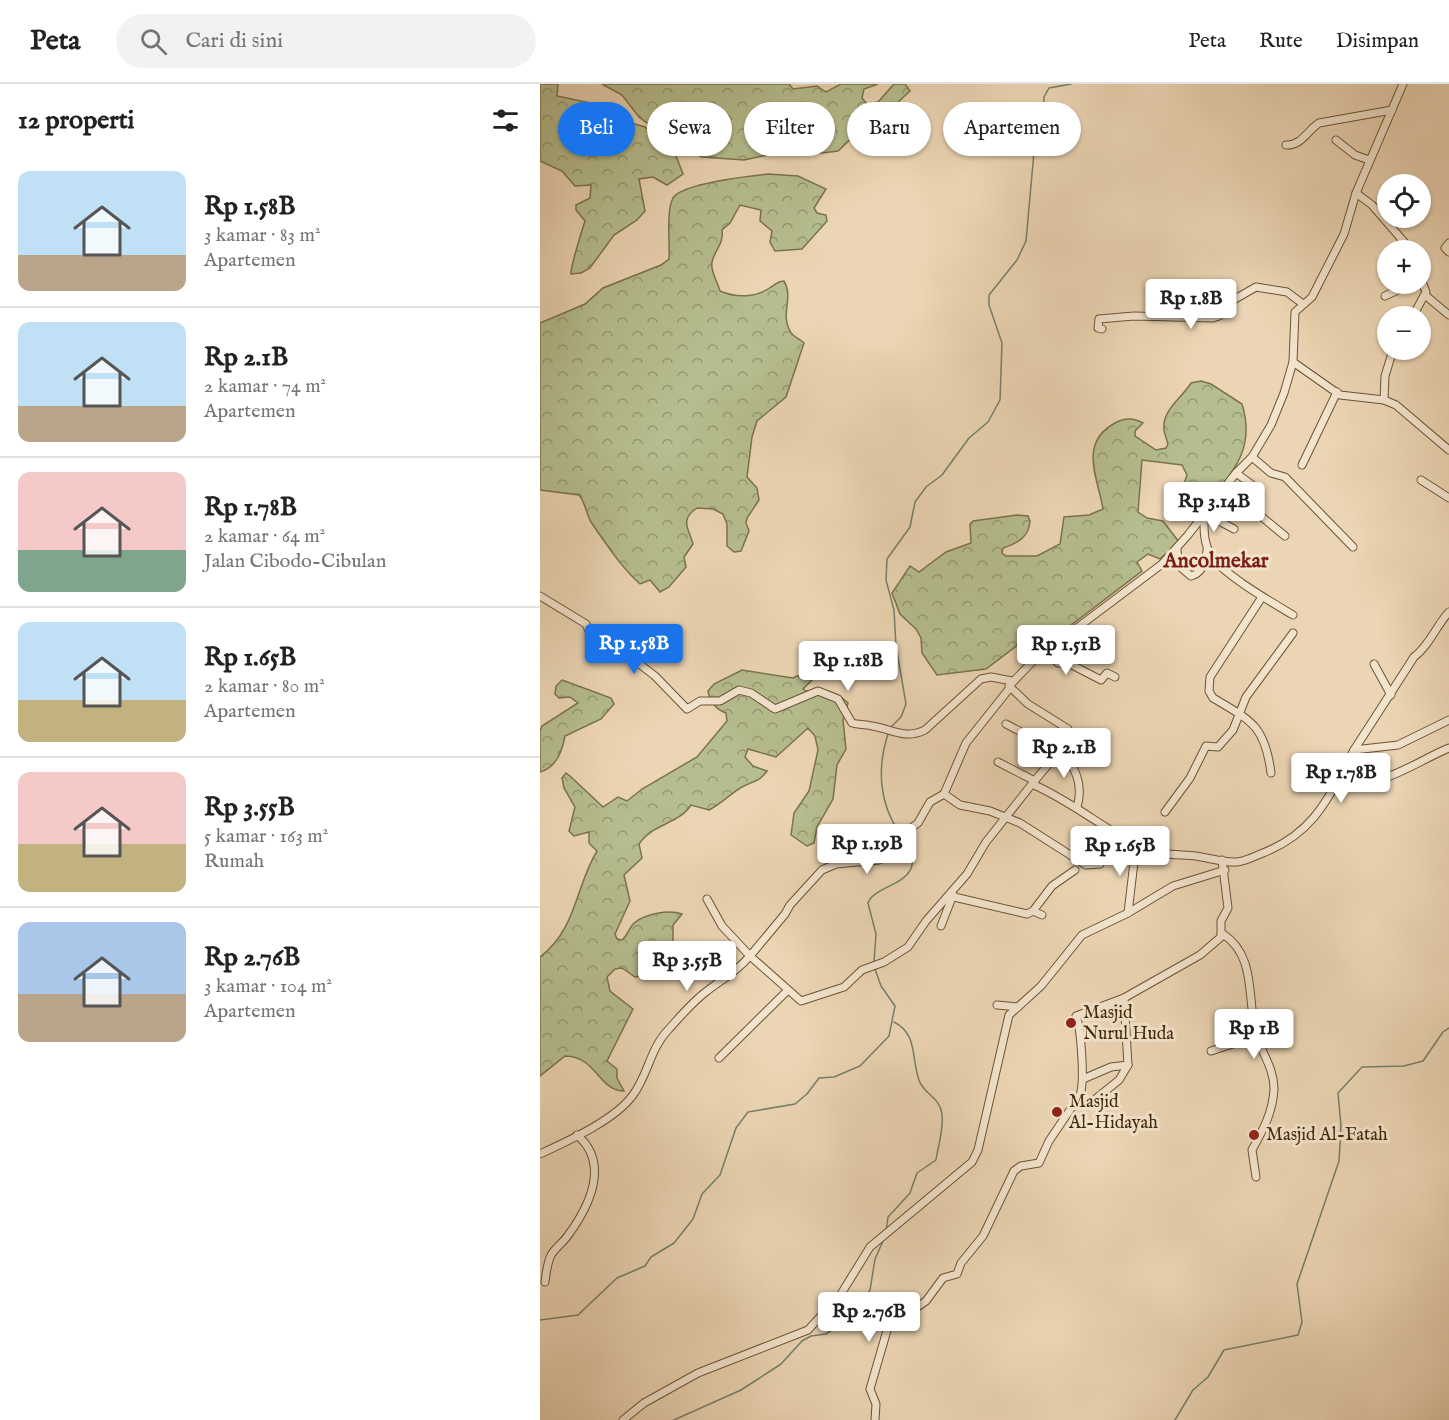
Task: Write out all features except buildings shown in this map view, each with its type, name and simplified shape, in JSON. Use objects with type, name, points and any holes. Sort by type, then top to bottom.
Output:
[{"type":"street","points":[[540,1154],[577,1135],[628,1101],[638,1088],[651,1055],[664,1034],[698,999],[735,973],[790,905],[822,870],[836,864],[879,860],[890,851],[899,837],[918,823],[930,802],[944,794],[966,743],[1011,685],[1033,661],[1162,564],[1236,473],[1252,457],[1271,425],[1293,363],[1295,312],[1312,297],[1344,234],[1369,160],[1403,84]]},
{"type":"street","points":[[1286,145],[1299,142],[1319,123],[1392,110]]},
{"type":"street","points":[[1336,140],[1355,155],[1369,160]]},
{"type":"street","points":[[1356,194],[1372,205],[1402,240]]},
{"type":"street","points":[[1449,243],[1445,248],[1449,252]]},
{"type":"street","points":[[1102,329],[1098,328],[1099,319],[1134,316],[1213,318],[1219,316],[1235,299],[1256,287],[1287,292],[1303,304]]},
{"type":"street","points":[[1385,296],[1389,294]]},
{"type":"street","points":[[1419,306],[1425,295],[1449,315]]},
{"type":"street","points":[[1384,399],[1385,376],[1390,360]]},
{"type":"street","points":[[1293,363],[1350,398],[1384,399],[1396,405],[1427,428],[1449,450]]},
{"type":"street","points":[[1302,465],[1337,392]]},
{"type":"street","points":[[1252,457],[1271,473],[1285,477],[1353,547]]},
{"type":"street","points":[[1236,473],[1254,487],[1249,502],[1251,508],[1285,536]]},
{"type":"street","points":[[1421,480],[1449,498]]},
{"type":"street","points":[[1205,512],[1234,529]]},
{"type":"street","points":[[1177,548],[1178,565],[1191,576],[1198,572],[1204,564],[1207,546],[1205,512]]},
{"type":"street","points":[[1207,546],[1216,561],[1262,597],[1293,615]]},
{"type":"street","points":[[540,596],[586,624],[595,645],[601,650],[627,655],[658,679],[687,709],[700,701],[720,701],[740,690],[751,693],[776,709],[818,692],[838,699],[852,723],[898,735],[913,735],[925,730],[981,679],[991,677],[1011,685],[1028,704],[1067,726],[1068,736],[1059,750],[986,842],[953,893],[908,948],[877,965],[868,967],[844,987],[826,995],[801,1001],[787,991],[722,927],[707,899]]},
{"type":"street","points":[[1262,597],[1209,681],[1209,695],[1239,713],[1259,729],[1268,750],[1271,773]]},
{"type":"street","points":[[999,762],[1077,807],[1136,845],[1170,856],[1239,862],[1290,841],[1319,814],[1331,796],[1336,781],[1354,750],[1414,657],[1423,650],[1437,625],[1449,612]]},
{"type":"street","points":[[1165,812],[1190,778],[1206,746],[1219,747],[1233,730],[1246,697],[1293,633]]},
{"type":"street","points":[[1056,645],[1053,657],[1058,663],[1070,664],[1101,680],[1107,673],[1115,677]]},
{"type":"street","points":[[1374,664],[1391,695]]},
{"type":"street","points":[[1354,750],[1398,745],[1449,720]]},
{"type":"street","points":[[1006,724],[1059,750],[1080,782],[1081,795],[1077,807]]},
{"type":"street","points":[[1336,781],[1352,784],[1382,780],[1394,772],[1407,770],[1429,756],[1449,748]]},
{"type":"street","points":[[944,794],[960,805],[1006,817],[1049,839],[1086,865],[1100,864]]},
{"type":"street","points":[[1128,913],[1136,845]]},
{"type":"street","points":[[1222,860],[1228,908],[1221,922],[1223,934],[1237,946],[1246,966],[1257,1036],[1269,1063],[1274,1091],[1272,1109],[1262,1134],[1252,1150],[1256,1177]]},
{"type":"street","points":[[1033,911],[1052,886],[1075,870]]},
{"type":"street","points":[[623,1420],[644,1403],[698,1373],[808,1330],[841,1294],[870,1247],[972,1162],[978,1150],[995,1082],[1007,1019],[1041,986],[1082,935],[1128,913],[1173,886],[1225,870]]},
{"type":"street","points":[[953,893],[1020,913],[1033,911],[1042,915]]},
{"type":"street","points":[[941,926],[953,893]]},
{"type":"street","points":[[875,1420],[876,1404],[870,1389],[883,1336],[898,1314],[916,1308],[926,1301],[943,1278],[957,1274],[964,1260],[980,1241],[1001,1203],[1014,1171],[1021,1166],[1039,1163],[1049,1141],[1080,1095],[1083,1079],[1076,1016],[1124,998],[1200,955],[1223,934]]},
{"type":"street","points":[[719,1058],[787,991]]},
{"type":"street","points":[[1093,1101],[1119,1080],[1128,1065],[1124,998]]},
{"type":"street","points":[[997,1005],[1018,1007]]},
{"type":"street","points":[[1211,1051],[1257,1036]]},
{"type":"street","points":[[1083,1079],[1111,1067],[1128,1065]]},
{"type":"street","points":[[545,1282],[550,1257],[571,1232],[592,1192],[594,1158],[587,1143],[577,1135]]},
{"type":"green space","points":[[540,84],[558,84],[557,96],[585,102],[558,102],[558,156],[635,156],[635,124],[647,129],[647,156],[676,156],[683,174],[667,185],[653,177],[639,179],[645,211],[637,220],[614,235],[590,268],[581,273],[571,274],[585,221],[576,210],[576,205],[590,198],[591,185],[575,186],[562,171],[540,161]]},
{"type":"green space","points":[[602,84],[789,84],[793,89],[817,86],[826,92],[841,84],[878,84],[864,89],[862,98],[865,102],[847,102],[847,142],[838,151],[835,151],[835,102],[744,102],[744,156],[763,156],[744,160],[700,156],[732,156],[732,102],[647,102],[647,123],[635,112],[635,102],[627,102],[622,95]]},
{"type":"green space","points":[[894,84],[905,84],[910,91],[898,102],[878,102]]},
{"type":"green space","points":[[768,174],[798,176],[826,189],[814,208],[817,213],[826,215],[827,221],[802,249],[775,251],[770,242],[772,231],[760,221],[761,210],[740,205],[730,223],[722,230],[721,243],[713,257],[712,269],[720,291],[733,295],[752,295],[784,281],[788,293],[787,325],[793,335],[804,343],[786,397],[757,421],[752,437],[747,477],[757,488],[759,500],[747,518],[749,531],[741,551],[734,552],[727,546],[727,524],[723,514],[713,509],[697,508],[691,512],[687,521],[693,544],[684,557],[686,567],[669,587],[660,592],[650,580],[640,584],[620,563],[591,521],[579,495],[540,490],[540,323],[585,304],[603,288],[661,265],[669,259],[671,204],[673,198],[679,193],[702,184]]},
{"type":"green space","points":[[1201,381],[1211,384],[1242,404],[1246,421],[1246,436],[1238,462],[1202,511],[1186,503],[1182,490],[1187,475],[1182,465],[1142,460],[1138,512],[1147,518],[1163,521],[1179,542],[1160,559],[1148,554],[1137,562],[1142,571],[1041,648],[1027,638],[986,669],[937,675],[922,653],[921,638],[916,629],[900,614],[892,593],[910,566],[919,572],[946,552],[971,543],[970,524],[973,521],[1017,515],[1028,516],[1030,521],[1025,535],[1003,548],[1002,553],[1006,556],[1037,556],[1060,544],[1064,517],[1089,515],[1103,509],[1093,462],[1097,441],[1104,431],[1118,421],[1133,419],[1143,423],[1135,431],[1135,436],[1156,450],[1166,448],[1168,444],[1164,433],[1164,422],[1169,410],[1191,383]]},
{"type":"green space","points":[[813,669],[816,676],[803,689],[829,691],[848,703],[843,720],[846,749],[837,765],[833,799],[817,827],[814,843],[807,846],[791,835],[794,813],[809,791],[818,750],[815,736],[808,728],[776,757],[748,749],[745,757],[753,766],[767,771],[762,777],[740,788],[709,810],[691,805],[686,812],[651,832],[639,844],[642,858],[624,875],[630,901],[615,934],[617,939],[622,940],[634,923],[644,917],[664,912],[682,914],[673,925],[673,940],[667,959],[646,975],[635,977],[622,968],[615,969],[607,977],[610,991],[633,1009],[607,1061],[617,1069],[617,1078],[624,1091],[609,1086],[584,1061],[565,1056],[540,1076],[540,957],[552,946],[568,921],[597,851],[589,843],[589,832],[574,836],[569,831],[575,807],[564,788],[562,778],[566,773],[603,807],[618,797],[627,801],[642,789],[697,757],[727,721],[726,713],[716,707],[710,699],[708,691],[714,684],[742,670],[793,678]]},
{"type":"green space","points":[[562,680],[611,698],[614,704],[601,719],[565,736],[555,762],[540,772],[542,726],[578,703],[570,697],[559,698],[555,694],[556,686]]},
{"type":"waterway","points":[[891,727],[901,717],[906,704],[896,646],[894,610],[886,580],[887,559],[910,527],[915,502],[926,487],[942,475],[969,438],[988,422],[1000,400],[1002,343],[989,305],[989,295],[1017,260],[1026,241],[1034,152],[1043,132],[1044,97],[1049,88],[1071,84]]},
{"type":"waterway","points":[[888,734],[882,760],[882,785],[887,809],[899,832]]},
{"type":"waterway","points":[[874,962],[876,934],[868,903],[873,896],[908,874],[912,865],[911,854],[904,839]]},
{"type":"waterway","points":[[540,1320],[578,1315],[617,1278],[645,1266],[651,1257],[674,1243],[693,1219],[702,1194],[720,1175],[736,1128],[748,1112],[795,1104],[807,1094],[819,1078],[834,1077],[860,1066],[889,1036],[895,1006],[881,986],[875,969]]},
{"type":"waterway","points":[[886,1231],[888,1217],[910,1193],[917,1173],[936,1160],[942,1126],[941,1108],[921,1085],[907,1033],[894,1022]]},
{"type":"waterway","points":[[1175,1420],[1193,1390],[1208,1377],[1224,1350],[1298,1335],[1302,1322],[1297,1284],[1339,1161],[1341,1126],[1338,1093],[1362,1067],[1404,1066],[1423,1061],[1443,1032],[1449,1028]]},
{"type":"waterway","points":[[674,1420],[741,1390],[781,1364],[802,1341],[811,1336],[826,1334],[849,1319],[870,1290],[875,1259],[883,1241]]},
{"type":"place","name":"Masjid Nurul Huda","points":[[1071,1023]]},
{"type":"place","name":"Masjid Al-Hidayah","points":[[1057,1112]]},
{"type":"place","name":"Masjid Al-Fatah","points":[[1254,1135]]},
{"type":"district","name":"Ancolmekar","points":[[1216,561]]}]
